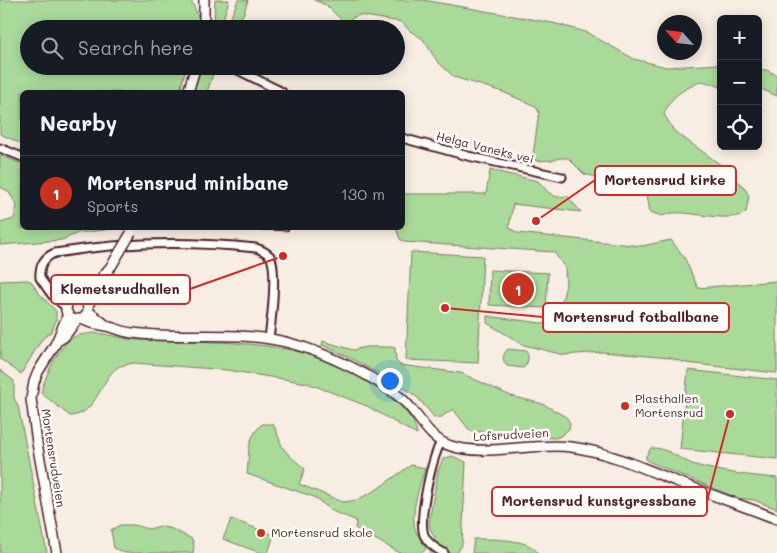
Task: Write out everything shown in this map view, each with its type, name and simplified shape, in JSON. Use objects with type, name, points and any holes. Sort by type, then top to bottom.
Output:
[{"type":"street","points":[[204,0],[204,20]]},
{"type":"street","points":[[189,90],[193,75]]},
{"type":"street","points":[[248,75],[278,90]]},
{"type":"street","name":"Helga Vaneks vei","points":[[405,139],[468,156],[562,177]]},
{"type":"street","points":[[0,148],[20,157]]},
{"type":"street","points":[[67,311],[70,301],[77,298],[99,281],[112,265],[133,230]]},
{"type":"street","points":[[99,281],[88,308],[80,319],[74,319],[52,295],[41,281],[39,275],[42,264],[49,256],[55,253],[76,250],[148,244],[260,249],[269,255],[273,268],[269,339]]},
{"type":"street","points":[[46,287],[85,301],[88,308]]},
{"type":"street","name":"Lofsrudveien","points":[[88,308],[107,326]]},
{"type":"street","name":"Mortensrudveien","points":[[57,553],[31,399],[38,372],[56,343],[67,311]]},
{"type":"street","name":"Lofsrudveien","points":[[80,319],[93,324],[139,334],[257,337],[293,344],[318,352],[381,384],[403,399],[432,435],[441,442],[460,449],[540,445],[584,449],[625,460],[777,519]]},
{"type":"street","name":"Mortensrudveien","points":[[56,343],[80,319]]},
{"type":"street","points":[[441,442],[432,463],[422,528],[432,546],[444,553]]},
{"type":"green space","points":[[0,0],[191,0],[198,20],[20,20],[20,75],[184,75],[180,90],[20,90],[20,143],[0,134]]},
{"type":"green space","points":[[215,0],[229,0],[223,20],[214,20]]},
{"type":"green space","points":[[238,0],[248,0],[244,13],[239,20],[230,20]]},
{"type":"green space","points":[[314,0],[423,0],[553,23],[586,32],[634,59],[666,67],[717,64],[717,85],[702,81],[684,90],[675,97],[664,114],[674,131],[721,165],[744,187],[749,196],[746,212],[731,217],[681,213],[670,213],[662,216],[650,212],[646,189],[584,174],[568,158],[536,161],[533,156],[539,112],[535,106],[503,92],[454,77],[437,61],[423,39],[405,26],[405,20],[389,20],[359,15],[348,20],[342,20],[326,5]]},
{"type":"green space","points":[[762,70],[777,75],[777,96],[762,89]]},
{"type":"green space","points":[[197,75],[213,75],[208,90],[193,90]]},
{"type":"green space","points":[[0,155],[20,163],[20,230],[105,230],[78,233],[62,240],[0,245],[0,223],[14,219],[17,205],[8,191],[0,187]]},
{"type":"green space","points":[[490,170],[538,181],[549,193],[557,197],[567,196],[581,212],[513,204],[509,227],[517,233],[642,246],[671,240],[684,257],[698,288],[777,281],[777,373],[686,363],[670,358],[602,352],[564,355],[524,345],[487,323],[487,316],[549,324],[557,321],[566,285],[565,268],[554,252],[404,242],[400,239],[397,230],[405,230],[405,194],[486,194]]},
{"type":"green space","points":[[411,252],[483,256],[478,363],[406,360]]},
{"type":"green space","points":[[490,270],[548,273],[546,308],[489,305]]},
{"type":"green space","points":[[28,280],[32,282],[37,291],[56,311],[56,320],[52,331],[42,339],[21,374],[0,359],[0,281]]},
{"type":"green space","points":[[95,333],[134,340],[249,344],[285,349],[312,356],[355,375],[392,399],[412,420],[417,435],[367,406],[307,383],[227,370],[134,363],[118,367],[86,410],[70,416],[41,393],[53,363],[67,342],[83,334]]},
{"type":"green space","points":[[323,341],[353,350],[366,347],[395,348],[396,361],[400,365],[461,373],[511,396],[543,404],[566,417],[570,423],[569,429],[559,437],[554,438],[470,431],[453,409],[440,418],[434,417],[418,398],[406,389],[322,345]]},
{"type":"green space","points":[[508,349],[526,351],[528,360],[523,368],[507,366],[503,358]]},
{"type":"green space","points":[[0,370],[14,381],[14,398],[18,406],[47,553],[0,553]]},
{"type":"green space","points":[[688,370],[777,380],[777,459],[680,449]]},
{"type":"green space","points":[[262,424],[273,424],[283,448],[305,469],[299,484],[343,502],[357,500],[376,490],[411,465],[425,468],[414,510],[414,518],[417,534],[425,543],[425,550],[422,553],[400,553],[355,528],[355,520],[334,512],[314,497],[247,474],[251,441]]},
{"type":"green space","points":[[651,448],[663,450],[695,465],[777,478],[777,509],[754,500],[737,498],[650,462],[646,459],[646,456]]},
{"type":"green space","points":[[452,456],[466,462],[462,545],[457,553],[430,553],[435,538],[430,529],[429,522],[438,471],[443,459]]},
{"type":"green space","points":[[231,519],[274,535],[268,553],[261,553],[223,539]]},
{"type":"green space","points":[[120,525],[134,525],[149,529],[160,526],[172,529],[192,539],[193,553],[125,553],[114,548],[111,530]]},
{"type":"green space","points":[[474,539],[499,539],[518,542],[526,544],[538,553],[472,553]]},
{"type":"place","name":"Mortensrud kirke","points":[[536,221]]},
{"type":"place","name":"Klemetsrudhallen","points":[[283,256]]},
{"type":"place","name":"Mortensrud minibane","points":[[518,289]]},
{"type":"place","name":"Mortensrud fotballbane","points":[[445,308]]},
{"type":"place","name":"Plasthallen Mortensrud","points":[[625,406]]},
{"type":"place","name":"Mortensrud kunstgressbane","points":[[730,414]]},
{"type":"place","name":"Mortensrud skole","points":[[261,533]]}]
